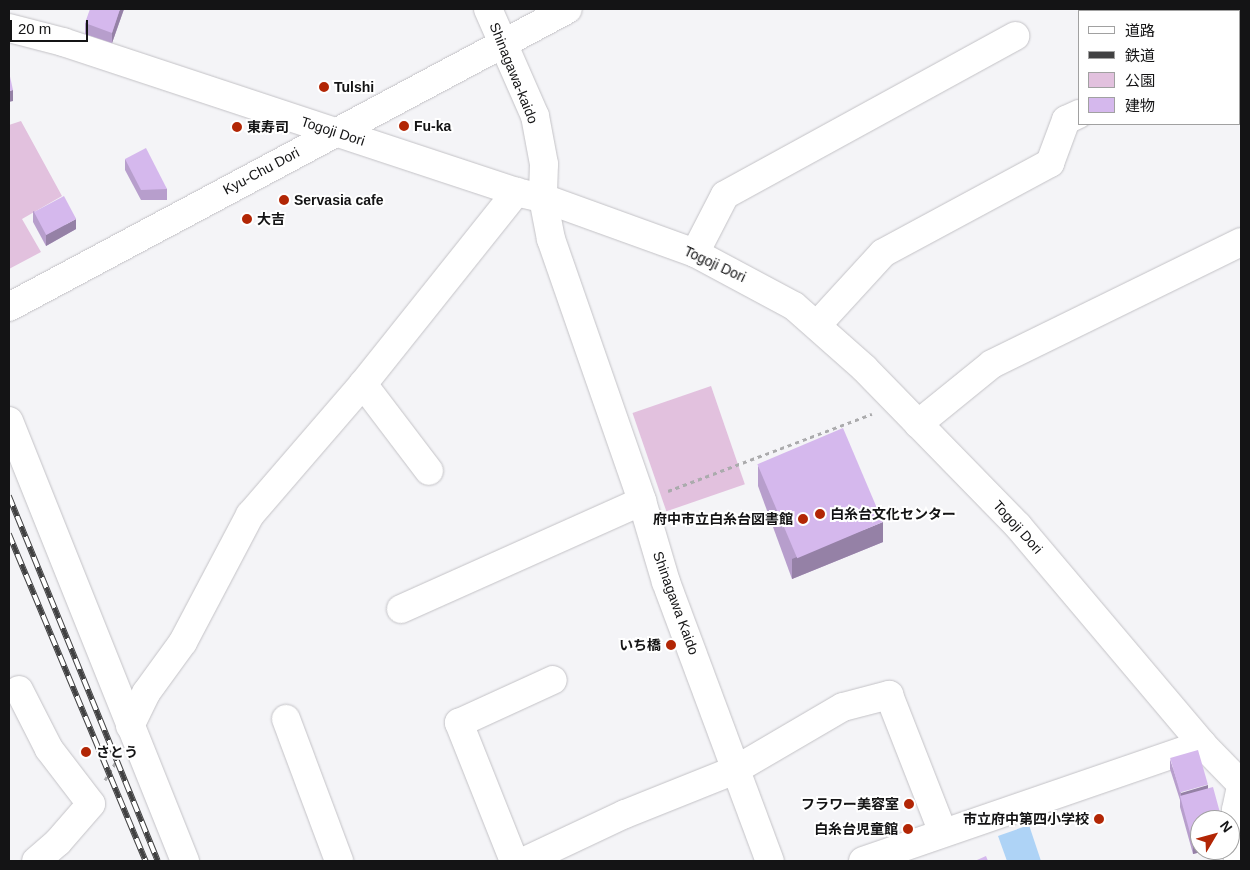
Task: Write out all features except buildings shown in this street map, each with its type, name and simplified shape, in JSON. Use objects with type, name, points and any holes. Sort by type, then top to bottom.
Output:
[{"type":"street","name":"Shinagawa-kaido","points":[[488,9],[535,116],[544,164],[544,198]]},
{"type":"street","name":"Kyu-Chu Dori","points":[[9,307],[334,131],[568,9]]},
{"type":"street","name":"Togoji Dori","points":[[9,28],[63,42],[516,192],[544,198],[695,253],[768,291],[818,324],[1018,526],[1202,744],[1241,785]]},
{"type":"street","points":[[695,253],[725,195],[1015,36]]},
{"type":"street","points":[[818,324],[883,253],[1050,163],[1066,120],[1078,114]]},
{"type":"street","points":[[130,726],[146,693],[183,642],[250,515],[363,384],[516,192]]},
{"type":"street","name":"Shinagawa Kaido","points":[[544,198],[552,239],[642,501],[666,582],[708,690],[735,770],[770,861]]},
{"type":"street","points":[[918,424],[992,364],[1241,242]]},
{"type":"street","points":[[363,384],[429,471]]},
{"type":"street","points":[[9,421],[185,861]]},
{"type":"street","points":[[401,609],[642,501]]},
{"type":"street","points":[[514,861],[459,723],[553,680]]},
{"type":"street","points":[[20,690],[49,749],[91,804],[58,842],[36,861]]},
{"type":"street","points":[[525,861],[625,814],[735,770],[843,707],[889,695],[943,833]]},
{"type":"street","points":[[286,719],[339,861]]},
{"type":"street","points":[[863,861],[1202,744]]},
{"type":"street","points":[[1238,861],[1236,810],[1241,785]]},
{"type":"path","points":[[642,501],[899,404]]},
{"type":"path","points":[[91,804],[117,760],[130,726]]},
{"type":"green space","points":[[21,121],[62,196],[22,219],[41,252],[9,269],[9,125]]},
{"type":"green space","points":[[711,386],[745,484],[666,511],[633,413]]},
{"type":"water","points":[[1029,825],[1041,861],[1007,861],[998,836]]},
{"type":"railway","points":[[9,496],[158,861]]},
{"type":"railway","points":[[9,534],[146,861]]},
{"type":"place","name":"Tulshi","points":[[324,87]]},
{"type":"place","name":"Fu-ka","points":[[404,126]]},
{"type":"place","name":"東寿司","points":[[237,127]]},
{"type":"place","name":"Servasia cafe","points":[[284,200]]},
{"type":"place","name":"大吉","points":[[247,219]]},
{"type":"place","name":"白糸台文化センター","points":[[820,514]]},
{"type":"place","name":"府中市立白糸台図書館","points":[[803,519]]},
{"type":"place","name":"いち橋","points":[[671,645]]},
{"type":"place","name":"さとう","points":[[86,752]]},
{"type":"place","name":"フラワー美容室","points":[[909,804]]},
{"type":"place","name":"市立府中第四小学校","points":[[1099,819]]},
{"type":"place","name":"白糸台児童館","points":[[908,829]]}]
